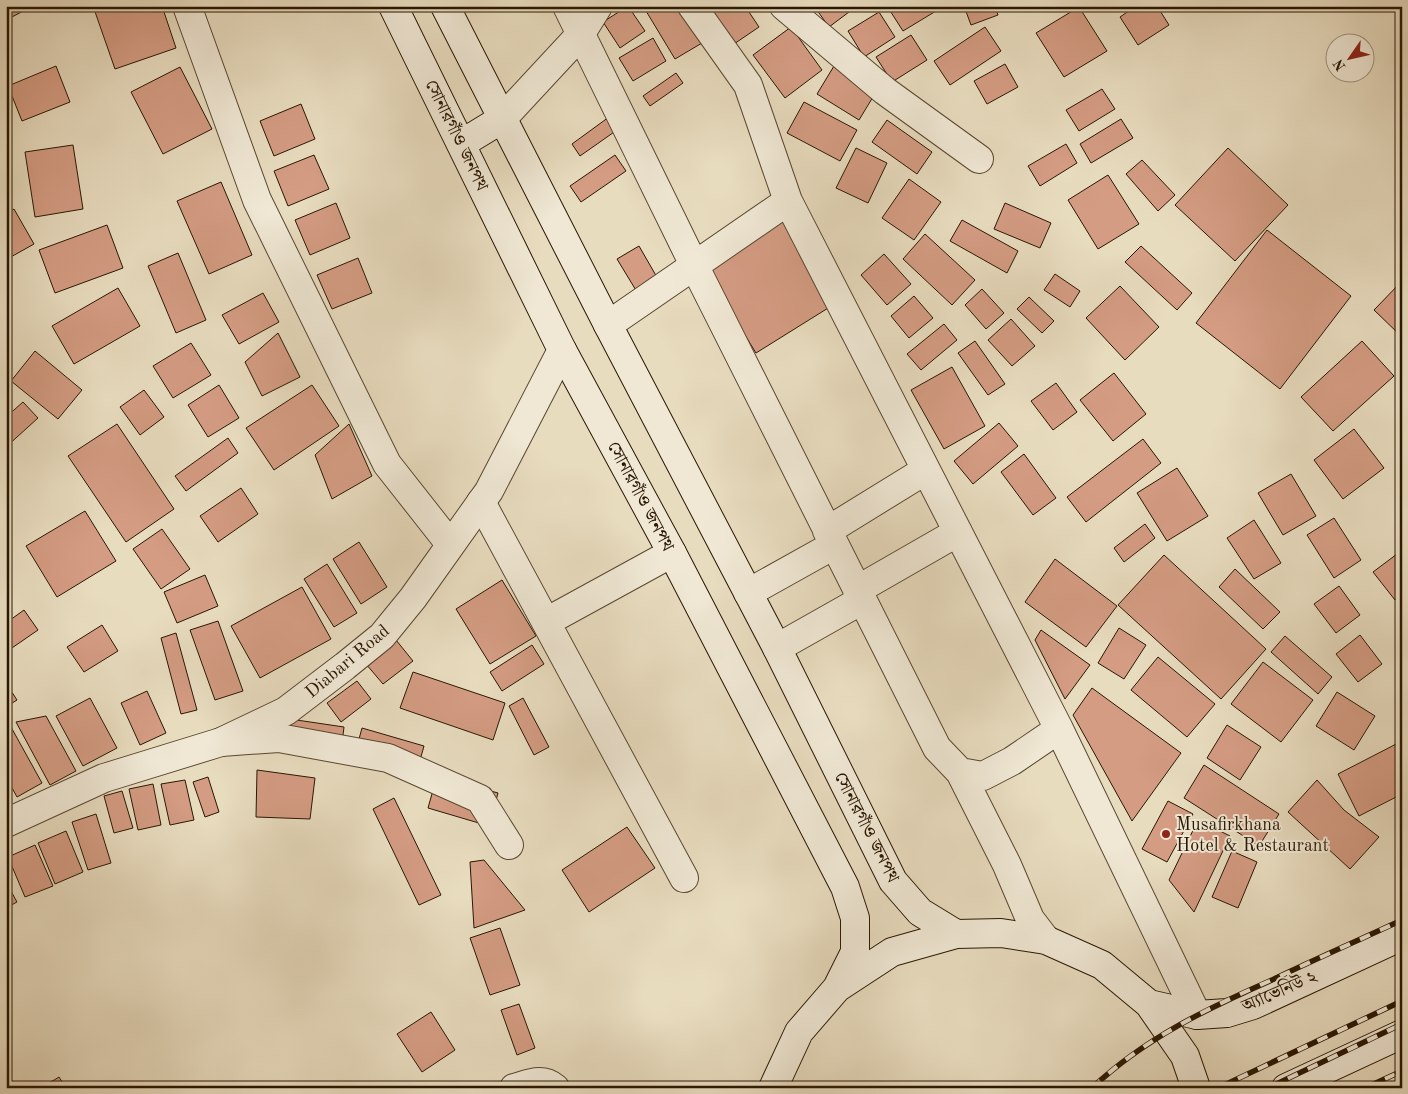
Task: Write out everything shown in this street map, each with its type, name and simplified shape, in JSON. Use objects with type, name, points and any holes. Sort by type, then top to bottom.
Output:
[{"type":"street","points":[[187,6],[257,200],[387,464],[450,544]]},
{"type":"street","name":"সোনারগাঁও জনপথ","points":[[393,6],[562,350],[672,553],[845,887],[855,918],[855,952],[837,988],[799,1032],[773,1088]]},
{"type":"street","name":"সোনারগাঁও জনপথ","points":[[445,6],[608,325],[777,648],[893,881],[920,912],[956,934]]},
{"type":"street","points":[[567,6],[694,265],[937,748],[960,772],[1007,866],[1030,919],[1046,940]]},
{"type":"street","points":[[461,144],[502,119],[580,35],[598,6]]},
{"type":"street","points":[[692,6],[748,85],[788,201],[1059,729],[1196,1015]]},
{"type":"street","points":[[784,6],[885,91],[980,159]]},
{"type":"street","points":[[608,325],[788,201]]},
{"type":"street","name":"Diabari Road","points":[[6,823],[104,778],[221,742],[286,711],[382,636],[413,598],[489,491],[562,350]]},
{"type":"street","points":[[748,593],[831,538],[926,470]]},
{"type":"street","points":[[481,502],[684,878]]},
{"type":"street","points":[[777,648],[958,532]]},
{"type":"street","points":[[546,622],[672,553]]},
{"type":"street","points":[[960,772],[983,776],[1012,761],[1059,729]]},
{"type":"street","points":[[221,742],[279,738],[388,758],[480,799],[509,845]]},
{"type":"street","name":"সোনারগাঁও জনপথ","points":[[837,988],[892,952],[956,934],[1001,933],[1046,940],[1102,965],[1149,1004],[1186,1056],[1196,1088]]},
{"type":"street","name":"অ্যাভেনিউ ২","points":[[1149,1004],[1196,1015],[1227,1013],[1253,1005],[1402,936]]},
{"type":"street","points":[[1286,1088],[1402,1034]]},
{"type":"street","points":[[514,1088],[538,1081],[555,1088]]},
{"type":"building","points":[[6,6],[33,6],[8,19],[6,16]]},
{"type":"building","points":[[93,6],[162,6],[176,48],[115,69]]},
{"type":"building","points":[[628,6],[645,31],[620,48],[603,22]]},
{"type":"building","points":[[643,6],[680,6],[702,43],[675,59]]},
{"type":"building","points":[[709,6],[745,6],[759,27],[734,44]]},
{"type":"building","points":[[814,6],[857,6],[829,27]]},
{"type":"building","points":[[887,6],[933,6],[936,11],[903,31]]},
{"type":"building","points":[[964,6],[995,6],[998,15],[971,25]]},
{"type":"building","points":[[1136,6],[1157,6],[1169,25],[1138,45],[1120,17]]},
{"type":"building","points":[[1079,7],[1107,51],[1064,77],[1036,33]]},
{"type":"building","points":[[879,12],[895,37],[864,57],[848,31]]},
{"type":"building","points":[[791,27],[822,70],[785,98],[753,55]]},
{"type":"building","points":[[985,27],[1001,51],[950,85],[934,61]]},
{"type":"building","points":[[911,35],[927,60],[892,82],[876,57]]},
{"type":"building","points":[[653,38],[666,61],[633,81],[619,58]]},
{"type":"building","points":[[1005,64],[1018,87],[987,104],[974,81]]},
{"type":"building","points":[[56,66],[70,102],[22,121],[8,86]]},
{"type":"building","points":[[834,66],[876,92],[859,120],[817,94]]},
{"type":"building","points":[[180,67],[212,129],[163,154],[131,92]]},
{"type":"building","points":[[676,73],[683,83],[650,106],[643,96]]},
{"type":"building","points":[[1102,89],[1115,109],[1079,131],[1066,110]]},
{"type":"building","points":[[804,102],[857,130],[840,161],[787,133]]},
{"type":"building","points":[[301,104],[315,139],[274,156],[260,121]]},
{"type":"building","points":[[609,117],[617,130],[580,156],[572,144]]},
{"type":"building","points":[[1121,119],[1133,138],[1091,163],[1080,144]]},
{"type":"building","points":[[887,120],[932,152],[917,174],[872,142]]},
{"type":"building","points":[[1066,144],[1077,163],[1040,186],[1028,166]]},
{"type":"building","points":[[73,145],[83,209],[35,217],[25,152]]},
{"type":"building","points":[[856,148],[887,163],[868,203],[836,188]]},
{"type":"building","points":[[1228,148],[1288,205],[1235,261],[1175,205]]},
{"type":"building","points":[[314,155],[329,189],[288,206],[274,171]]},
{"type":"building","points":[[615,155],[626,171],[581,202],[570,186]]},
{"type":"building","points":[[1142,160],[1175,195],[1158,211],[1126,174]]},
{"type":"building","points":[[1108,175],[1139,224],[1098,249],[1068,200]]},
{"type":"building","points":[[909,179],[941,202],[914,240],[882,218]]},
{"type":"building","points":[[221,182],[252,255],[209,274],[177,201]]},
{"type":"building","points":[[336,203],[350,238],[310,255],[295,220]]},
{"type":"building","points":[[1005,203],[1051,223],[1040,248],[994,229]]},
{"type":"building","points":[[14,209],[34,244],[9,258],[6,254],[6,214]]},
{"type":"building","points":[[786,212],[841,300],[756,353],[701,264]]},
{"type":"building","points":[[962,220],[1018,251],[1007,273],[950,241]]},
{"type":"building","points":[[107,225],[123,268],[55,293],[39,250]]},
{"type":"building","points":[[1267,230],[1351,296],[1280,389],[1196,323]]},
{"type":"building","points":[[925,234],[975,280],[952,305],[903,259]]},
{"type":"building","points":[[639,246],[658,279],[637,292],[617,259]]},
{"type":"building","points":[[1141,246],[1192,293],[1177,310],[1125,262]]},
{"type":"building","points":[[178,253],[206,320],[176,333],[148,266]]},
{"type":"building","points":[[884,254],[911,284],[887,305],[861,275]]},
{"type":"building","points":[[358,258],[372,293],[332,309],[317,275]]},
{"type":"building","points":[[1055,274],[1080,291],[1070,307],[1044,290]]},
{"type":"building","points":[[1402,281],[1402,337],[1374,310]]},
{"type":"building","points":[[1120,286],[1159,327],[1125,360],[1086,318]]},
{"type":"building","points":[[118,288],[140,326],[74,364],[52,326]]},
{"type":"building","points":[[982,289],[1004,313],[986,329],[965,305]]},
{"type":"building","points":[[263,293],[279,322],[239,344],[222,315]]},
{"type":"building","points":[[914,296],[933,318],[909,338],[891,316]]},
{"type":"building","points":[[1029,297],[1054,321],[1042,333],[1017,309]]},
{"type":"building","points":[[1011,319],[1035,346],[1012,366],[988,340]]},
{"type":"building","points":[[944,324],[957,340],[921,370],[907,354]]},
{"type":"building","points":[[278,333],[300,377],[262,396],[245,362]]},
{"type":"building","points":[[975,341],[1005,384],[988,395],[958,353]]},
{"type":"building","points":[[1362,341],[1394,376],[1333,431],[1301,397]]},
{"type":"building","points":[[191,343],[211,375],[173,398],[153,366]]},
{"type":"building","points":[[35,351],[82,390],[58,419],[11,381]]},
{"type":"building","points":[[952,367],[985,426],[944,449],[911,390]]},
{"type":"building","points":[[1114,373],[1146,414],[1113,441],[1080,400]]},
{"type":"building","points":[[1056,383],[1077,412],[1053,430],[1031,401]]},
{"type":"building","points":[[219,385],[239,418],[208,437],[188,405]]},
{"type":"building","points":[[312,385],[339,426],[274,470],[246,428]]},
{"type":"building","points":[[144,390],[164,417],[140,435],[120,407]]},
{"type":"building","points":[[23,402],[38,418],[6,447],[6,417]]},
{"type":"building","points":[[999,423],[1018,446],[973,484],[954,461]]},
{"type":"building","points":[[117,424],[174,509],[126,542],[68,456]]},
{"type":"building","points":[[349,424],[372,476],[332,499],[315,455]]},
{"type":"building","points":[[1354,429],[1384,468],[1343,499],[1314,460]]},
{"type":"building","points":[[228,438],[238,453],[186,491],[175,476]]},
{"type":"building","points":[[1143,439],[1161,463],[1086,522],[1067,497]]},
{"type":"building","points":[[1024,454],[1056,498],[1033,515],[1001,472]]},
{"type":"building","points":[[1177,468],[1208,516],[1167,541],[1137,493]]},
{"type":"building","points":[[1291,474],[1316,516],[1283,535],[1258,493]]},
{"type":"building","points":[[241,488],[258,514],[218,542],[200,516]]},
{"type":"building","points":[[85,511],[116,561],[57,597],[26,546]]},
{"type":"building","points":[[1334,518],[1361,560],[1334,578],[1307,535]]},
{"type":"building","points":[[1254,520],[1281,563],[1254,579],[1227,538]]},
{"type":"building","points":[[1145,524],[1155,538],[1124,562],[1114,548]]},
{"type":"building","points":[[162,529],[190,569],[161,589],[133,549]]},
{"type":"building","points":[[359,542],[387,587],[361,604],[333,559]]},
{"type":"building","points":[[1397,554],[1402,559],[1402,595],[1395,600],[1373,572]]},
{"type":"building","points":[[1164,555],[1266,649],[1221,699],[1118,605]]},
{"type":"building","points":[[1055,559],[1117,606],[1086,647],[1025,602]]},
{"type":"building","points":[[327,564],[357,613],[334,627],[304,579]]},
{"type":"building","points":[[1235,569],[1280,612],[1263,629],[1219,587]]},
{"type":"building","points":[[205,575],[218,606],[177,623],[164,592]]},
{"type":"building","points":[[502,580],[536,636],[490,664],[456,609]]},
{"type":"building","points":[[1339,586],[1360,615],[1336,633],[1314,604]]},
{"type":"building","points":[[302,587],[331,639],[260,678],[231,626]]},
{"type":"building","points":[[24,610],[38,630],[9,650],[6,646],[6,623]]},
{"type":"building","points":[[218,621],[243,691],[215,700],[190,630]]},
{"type":"building","points":[[102,625],[118,651],[84,672],[67,647]]},
{"type":"building","points":[[1119,628],[1146,645],[1124,679],[1098,663]]},
{"type":"building","points":[[1041,630],[1090,665],[1065,699],[1035,640]]},
{"type":"building","points":[[176,633],[197,710],[181,714],[161,638]]},
{"type":"building","points":[[1360,635],[1382,664],[1358,682],[1336,654]]},
{"type":"building","points":[[1285,636],[1332,677],[1318,694],[1271,652]]},
{"type":"building","points":[[396,640],[413,661],[383,684],[366,664]]},
{"type":"building","points":[[532,645],[544,664],[502,691],[490,672]]},
{"type":"building","points":[[1158,657],[1215,704],[1187,737],[1131,690]]},
{"type":"building","points":[[1263,662],[1313,700],[1281,742],[1231,704]]},
{"type":"building","points":[[413,672],[505,703],[493,740],[400,708]]},
{"type":"building","points":[[357,681],[371,699],[341,722],[327,703]]},
{"type":"building","points":[[6,683],[17,700],[6,707]]},
{"type":"building","points":[[1092,688],[1181,753],[1132,821],[1073,715]]},
{"type":"building","points":[[147,691],[166,733],[140,745],[121,703]]},
{"type":"building","points":[[1337,692],[1375,716],[1354,750],[1316,726]]},
{"type":"building","points":[[90,698],[117,748],[83,766],[56,716]]},
{"type":"building","points":[[523,698],[549,747],[534,755],[509,706]]},
{"type":"building","points":[[46,716],[76,771],[50,785],[16,722]]},
{"type":"building","points":[[6,718],[42,783],[17,797],[6,777]]},
{"type":"building","points":[[283,718],[344,727],[340,760],[279,751]]},
{"type":"building","points":[[1227,725],[1261,747],[1240,780],[1207,758]]},
{"type":"building","points":[[362,728],[424,746],[415,778],[353,761]]},
{"type":"building","points":[[1402,741],[1402,794],[1359,816],[1338,774]]},
{"type":"building","points":[[1204,765],[1279,814],[1259,846],[1184,798]]},
{"type":"building","points":[[257,770],[315,778],[310,819],[256,817]]},
{"type":"building","points":[[437,776],[498,793],[489,826],[428,808]]},
{"type":"building","points":[[208,777],[219,812],[205,817],[193,782]]},
{"type":"building","points":[[185,780],[194,820],[170,825],[161,784]]},
{"type":"building","points":[[1317,780],[1344,810],[1379,837],[1350,869],[1288,812]]},
{"type":"building","points":[[153,784],[161,825],[138,830],[129,789]]},
{"type":"building","points":[[122,791],[133,828],[114,833],[104,796]]},
{"type":"building","points":[[394,798],[441,895],[419,905],[373,809]]},
{"type":"building","points":[[1168,801],[1193,814],[1167,862],[1142,849]]},
{"type":"building","points":[[96,814],[111,863],[88,870],[72,822]]},
{"type":"building","points":[[1198,820],[1230,836],[1194,912],[1169,880]]},
{"type":"building","points":[[627,827],[655,868],[589,912],[562,870]]},
{"type":"building","points":[[66,831],[83,872],[55,884],[38,843]]},
{"type":"building","points":[[35,845],[53,886],[25,897],[8,857]]},
{"type":"building","points":[[1232,851],[1257,862],[1238,908],[1212,897]]},
{"type":"building","points":[[484,860],[525,910],[474,928],[470,862]]},
{"type":"building","points":[[6,882],[17,902],[6,908]]},
{"type":"building","points":[[500,928],[520,985],[490,995],[470,938]]},
{"type":"building","points":[[519,1004],[535,1048],[517,1055],[501,1010]]},
{"type":"building","points":[[431,1012],[455,1050],[422,1072],[397,1034]]},
{"type":"building","points":[[59,1077],[66,1088],[41,1088]]},
{"type":"railway","points":[[1092,1088],[1112,1070],[1155,1039],[1201,1013],[1402,920]]},
{"type":"railway","points":[[1218,1088],[1402,1001]]},
{"type":"railway","points":[[1268,1088],[1402,1024]]},
{"type":"railway","points":[[1365,1088],[1402,1071]]},
{"type":"place","name":"Musafirkhana Hotel & Restaurant","points":[[1166,834]]}]
